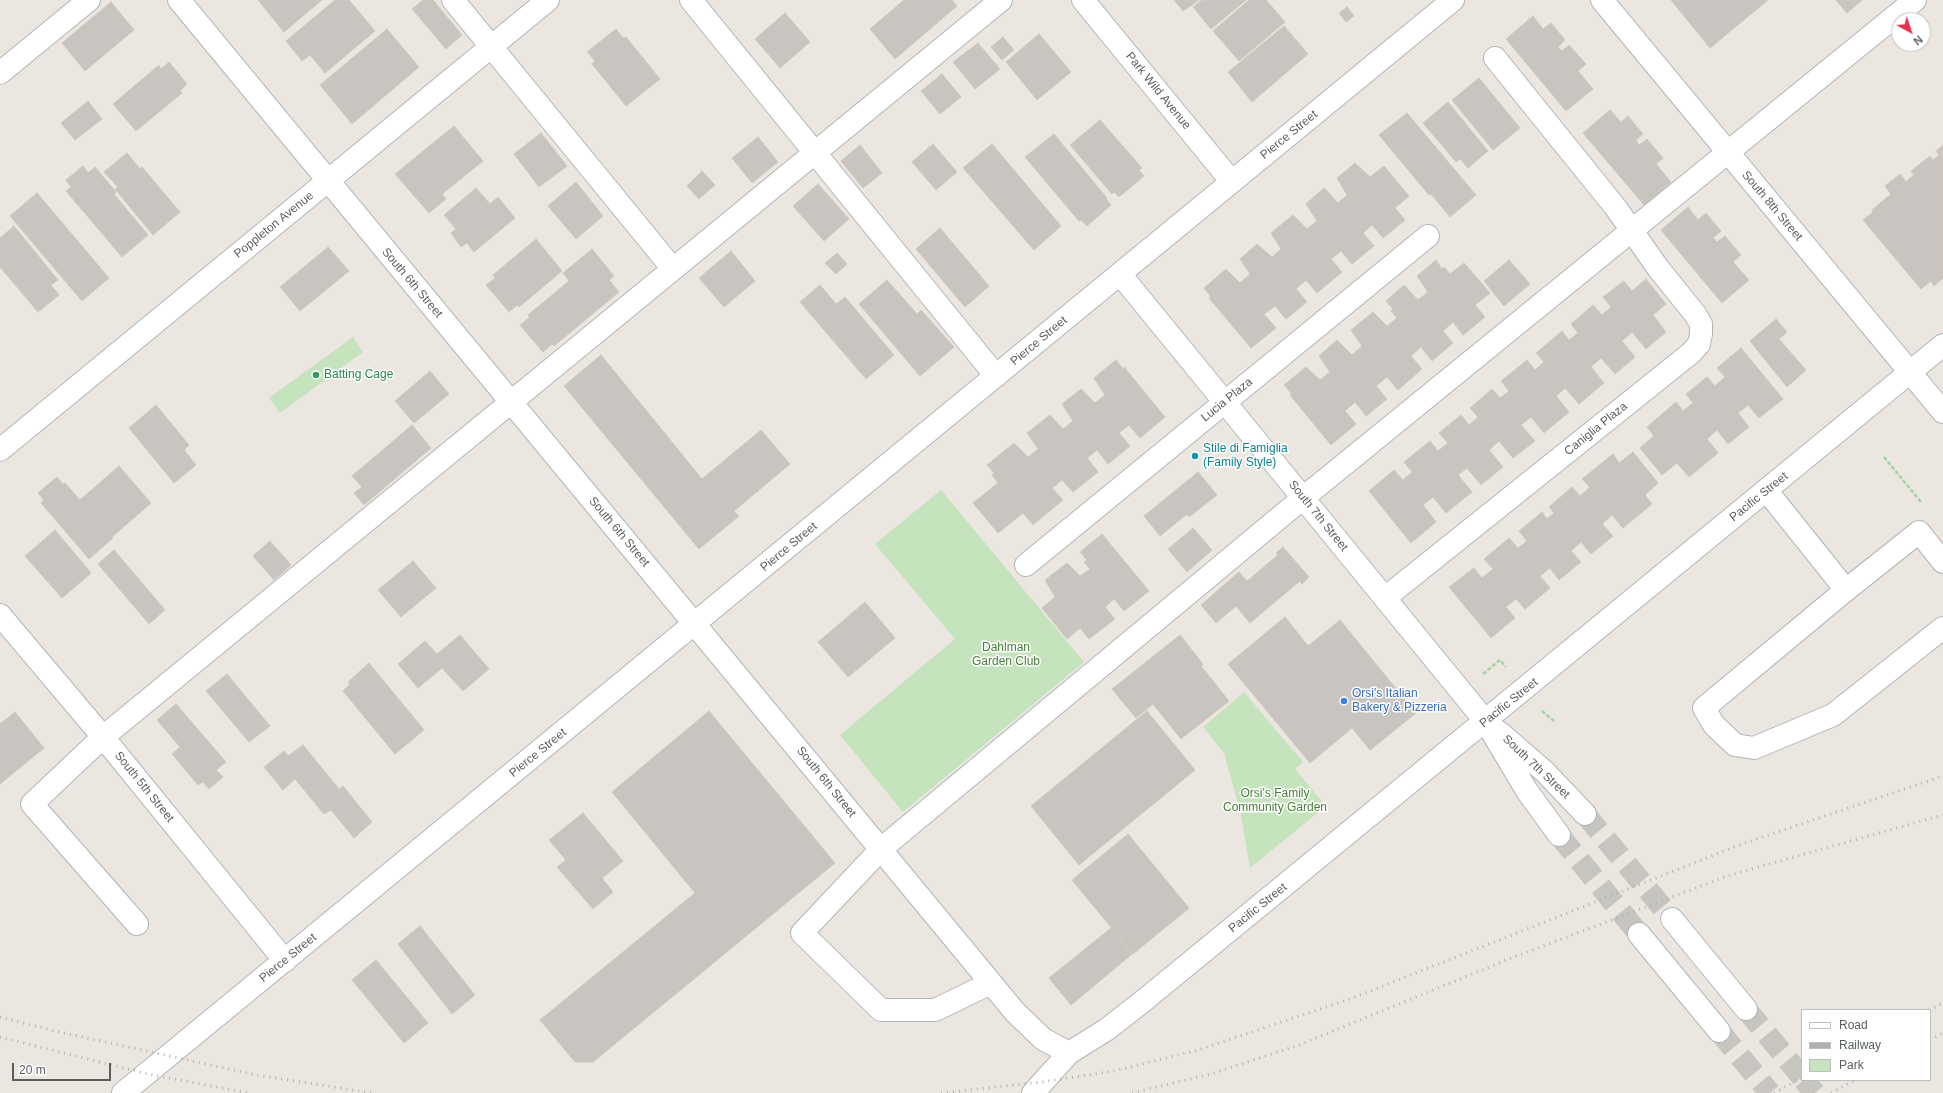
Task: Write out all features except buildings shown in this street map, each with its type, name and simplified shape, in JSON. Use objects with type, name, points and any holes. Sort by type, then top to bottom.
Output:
[{"type":"street","points":[[0,73],[89,0]]},
{"type":"street","name":"South 6th Street","points":[[179,0],[991,983],[1030,1028],[1050,1043],[1069,1053]]},
{"type":"street","points":[[453,0],[673,269]]},
{"type":"street","name":"Poppleton Avenue","points":[[0,450],[548,0]]},
{"type":"street","points":[[691,0],[996,376]]},
{"type":"street","points":[[137,924],[32,804],[103,737],[1001,0]]},
{"type":"street","name":"Park Wild Avenue","points":[[1083,0],[1232,182]]},
{"type":"street","name":"Pierce Street","points":[[123,1093],[696,624],[1453,0]]},
{"type":"street","name":"South 8th Street","points":[[1602,0],[1943,412]]},
{"type":"street","points":[[991,983],[935,1010],[880,1010],[802,933],[881,849],[1303,498],[1915,0]]},
{"type":"street","name":"Caniglia Plaza","points":[[1385,598],[1691,353],[1699,344],[1701,324],[1696,314],[1658,268],[1633,230],[1495,58]]},
{"type":"street","name":"Lucia Plaza","points":[[1026,564],[1428,236]]},
{"type":"street","name":"South 7th Street","points":[[1120,274],[1486,722],[1527,791],[1559,835]]},
{"type":"street","name":"Pacific Street","points":[[1033,1093],[1069,1053],[1106,1030],[1142,1002],[1486,722],[1943,345]]},
{"type":"street","points":[[1766,490],[1846,590]]},
{"type":"street","points":[[1943,562],[1918,532],[1704,708],[1714,725],[1735,745],[1754,748],[1833,715],[1943,628]]},
{"type":"street","name":"South 5th Street","points":[[0,615],[103,737],[285,961]]},
{"type":"street","name":"South 7th Street","points":[[1486,722],[1534,762],[1585,814]]},
{"type":"street","points":[[1672,920],[1746,1008]]},
{"type":"street","points":[[1639,934],[1719,1031]]},
{"type":"path","points":[[1884,457],[1921,502]]},
{"type":"green space","name":"Batting Cage","points":[[353,337],[363,352],[280,413],[269,398]]},
{"type":"green space","name":"Dahlman Garden Club","points":[[941,490],[1084,662],[903,812],[840,735],[955,639],[875,544]]},
{"type":"green space","name":"Orsi's Family Community Garden","points":[[1244,692],[1303,762],[1295,769],[1326,806],[1250,868],[1240,810],[1224,753],[1203,727]]},
{"type":"tunnel","points":[[1585,814],[1672,919]]},
{"type":"tunnel","points":[[1559,835],[1639,934]]},
{"type":"tunnel","points":[[1746,1009],[1801,1076]]},
{"type":"tunnel","points":[[1719,1031],[1770,1093]]},
{"type":"tunnel","points":[[1805,1081],[1815,1093]]},
{"type":"railway","points":[[941,1093],[1042,1082],[1114,1071],[1198,1050],[1350,999],[1742,844],[1943,776]]},
{"type":"railway","points":[[1132,1093],[1211,1074],[1299,1045],[1509,959],[1730,875],[1943,815]]},
{"type":"railway","points":[[1931,1009],[1943,1003]]},
{"type":"railway","points":[[0,1017],[51,1030],[256,1075],[373,1093]]},
{"type":"railway","points":[[1931,1039],[1943,1033]]},
{"type":"railway","points":[[0,1037],[148,1074],[249,1093]]},
{"type":"railway","points":[[1774,1093],[1801,1079]]},
{"type":"railway","points":[[1831,1093],[1853,1081]]},
{"type":"place","name":"Batting Cage","points":[[316,375]]},
{"type":"place","name":"Stile di Famiglia (Family Style)","points":[[1195,456]]},
{"type":"place","name":"Orsi's Italian Bakery & Pizzeria","points":[[1344,701]]}]
